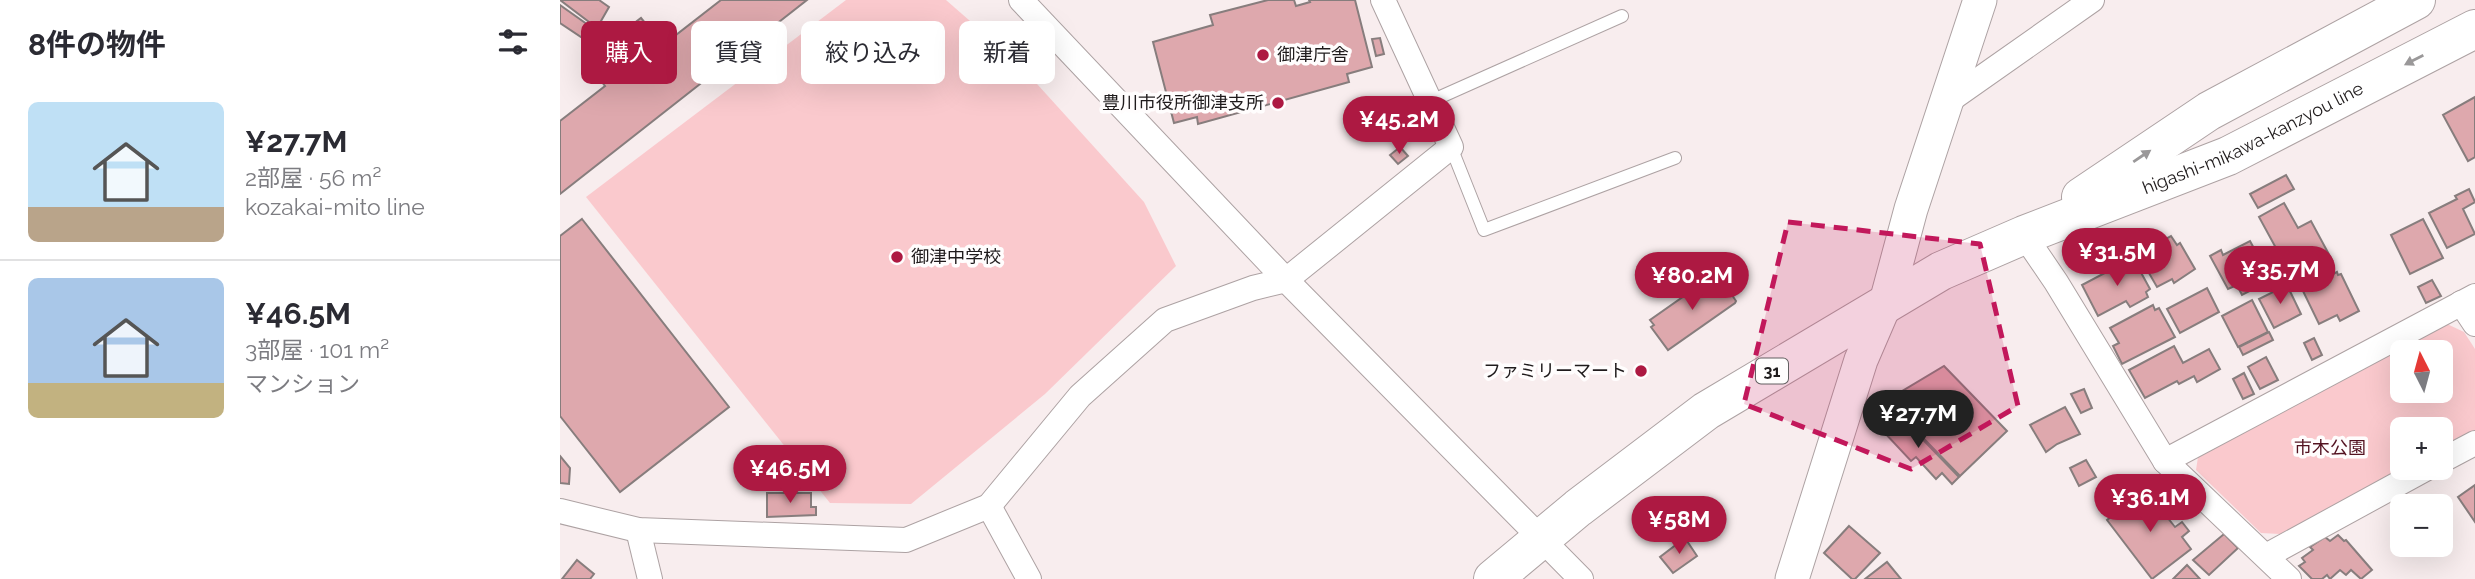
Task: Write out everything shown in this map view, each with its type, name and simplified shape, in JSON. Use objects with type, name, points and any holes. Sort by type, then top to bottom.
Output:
[{"type":"main road","name":"higashi-mikawa-kanzyou line","points":[[2024,235],[2209,111],[2416,0]]},
{"type":"main road","name":"higashi-mikawa-kanzyou line","points":[[1493,579],[1541,538],[1706,411],[1941,271],[2024,235],[2228,156],[2475,29]]},
{"type":"street","points":[[1021,0],[1286,280],[1581,579]]},
{"type":"street","points":[[560,511],[638,530],[905,540],[989,506],[1080,397],[1165,320],[1253,288],[1286,280],[1451,147],[1384,0]]},
{"type":"street","points":[[1792,579],[1861,360],[1886,302],[1912,209],[1980,0]]},
{"type":"street","points":[[1947,102],[2092,0]]},
{"type":"street","points":[[2024,235],[2056,282],[2165,461],[2289,579]]},
{"type":"street","points":[[2165,461],[2468,299],[2475,324]]},
{"type":"street","points":[[2453,455],[2475,443]]},
{"type":"street","points":[[2266,556],[2406,480]]},
{"type":"street","points":[[989,506],[1029,579]]},
{"type":"street","points":[[638,530],[650,579]]},
{"type":"lane","points":[[1429,102],[1622,16]]},
{"type":"lane","points":[[1451,147],[1484,230],[1675,158]]},
{"type":"highlighted area","points":[[1788,222],[1980,244],[2018,406],[1911,469],[1744,404]]},
{"type":"green space","points":[[846,0],[946,0],[970,21],[959,21],[959,84],[1037,84],[1144,202],[1176,266],[1045,394],[911,504],[830,503],[586,197],[735,84],[787,84],[787,45],[801,34],[801,84],[945,84],[945,21],[818,21]]},
{"type":"green space","name":"市木公園","points":[[2447,324],[2464,332],[2475,349],[2475,434],[2453,445],[2453,417],[2390,417],[2390,477],[2280,534],[2261,533],[2196,470],[2198,457],[2390,354],[2390,403],[2453,403],[2454,340],[2417,340]]},
{"type":"building","points":[[560,0],[599,0],[609,7],[601,21],[588,21]]},
{"type":"building","points":[[721,0],[807,0],[780,21],[694,21]]},
{"type":"building","name":"御津庁舎","points":[[1268,0],[1294,0],[1296,6],[1310,2],[1309,0],[1355,0],[1372,67],[1347,74],[1349,82],[1198,124],[1197,117],[1174,123],[1153,42],[1213,25],[1210,15]]},
{"type":"building","points":[[560,5],[583,21],[581,37],[560,23]]},
{"type":"building","points":[[691,23],[691,84],[700,84],[560,194],[560,121],[605,86],[603,84],[677,84],[677,34]]},
{"type":"building","points":[[1380,38],[1384,54],[1376,56],[1372,39]]},
{"type":"building","points":[[2475,97],[2475,157],[2468,161],[2443,115]]},
{"type":"building","points":[[1407,100],[1417,123],[1407,127],[1397,104]]},
{"type":"building","points":[[1400,147],[1408,156],[1398,164],[1390,155]]},
{"type":"building","points":[[2286,175],[2294,189],[2258,208],[2250,194]]},
{"type":"building","points":[[2469,189],[2475,202],[2463,209],[2475,234],[2447,248],[2429,213],[2457,199],[2455,196]]},
{"type":"building","points":[[2284,203],[2298,228],[2311,221],[2332,260],[2294,281],[2259,217]]},
{"type":"building","points":[[582,219],[729,407],[620,492],[560,416],[560,236]]},
{"type":"building","points":[[2423,219],[2443,258],[2410,274],[2391,235]]},
{"type":"building","points":[[2171,236],[2177,245],[2180,243],[2195,269],[2174,283],[2172,279],[2157,287],[2138,254]]},
{"type":"building","points":[[2250,241],[2271,280],[2242,295],[2237,285],[2228,289],[2210,256],[2221,250],[2223,255]]},
{"type":"building","points":[[2133,258],[2150,289],[2146,292],[2148,297],[2130,307],[2126,301],[2098,316],[2082,285]]},
{"type":"building","points":[[2337,272],[2338,275],[2341,274],[2359,311],[2340,321],[2337,315],[2319,324],[2302,289]]},
{"type":"building","points":[[1717,273],[1735,303],[1668,350],[1651,327],[1654,325],[1650,320]]},
{"type":"building","points":[[2432,280],[2441,296],[2426,303],[2418,287]]},
{"type":"building","points":[[2287,285],[2301,314],[2274,328],[2259,299]]},
{"type":"building","points":[[2207,288],[2219,312],[2180,333],[2167,309]]},
{"type":"building","points":[[2252,300],[2268,332],[2238,347],[2222,316]]},
{"type":"building","points":[[2153,305],[2155,310],[2159,308],[2175,337],[2122,364],[2113,346],[2119,343],[2110,328]]},
{"type":"building","points":[[2269,332],[2273,340],[2243,355],[2239,347]]},
{"type":"building","points":[[2314,338],[2322,355],[2312,360],[2304,343]]},
{"type":"building","points":[[2174,346],[2183,363],[2209,349],[2220,369],[2197,382],[2194,376],[2179,384],[2177,381],[2145,398],[2129,370]]},
{"type":"building","points":[[2266,357],[2278,380],[2260,389],[2248,367]]},
{"type":"building","points":[[1944,366],[2007,431],[1960,476],[1902,416],[1891,425],[1879,418],[1874,408]]},
{"type":"building","points":[[2244,373],[2254,394],[2243,399],[2233,379]]},
{"type":"building","points":[[2084,389],[2092,408],[2081,413],[2071,394]]},
{"type":"building","points":[[2065,407],[2080,434],[2046,452],[2030,425]]},
{"type":"building","points":[[1902,418],[1959,477],[1952,484],[1942,473],[1936,479],[1916,457],[1911,461],[1882,430]]},
{"type":"building","points":[[560,456],[570,468],[569,484],[560,483]]},
{"type":"building","points":[[2086,460],[2096,477],[2079,486],[2070,468]]},
{"type":"building","points":[[2475,485],[2475,522],[2458,497]]},
{"type":"building","points":[[2146,490],[2155,503],[2163,497],[2170,507],[2163,512],[2175,527],[2182,522],[2189,531],[2182,537],[2191,549],[2152,579],[2107,520]]},
{"type":"building","points":[[767,493],[811,493],[811,507],[816,507],[816,515],[767,517]]},
{"type":"building","points":[[1849,526],[1880,553],[1855,579],[1824,553]]},
{"type":"building","points":[[2224,534],[2238,548],[2209,575],[2193,560]]},
{"type":"building","points":[[2338,535],[2346,540],[2372,570],[2361,579],[2351,570],[2346,575],[2340,570],[2330,579],[2327,575],[2322,579],[2312,579],[2299,566],[2305,562],[2302,558],[2313,550],[2310,547],[2325,537],[2330,541]]},
{"type":"building","points":[[1685,538],[1697,556],[1673,573],[1660,557]]},
{"type":"building","points":[[577,560],[594,574],[590,579],[562,579]]},
{"type":"building","points":[[1887,562],[1901,579],[1865,579]]},
{"type":"building","points":[[2187,565],[2200,579],[2173,579]]},
{"type":"place","name":"御津庁舎","points":[[1263,55]]},
{"type":"place","name":"豊川市役所御津支所","points":[[1278,103]]},
{"type":"place","name":"御津中学校","points":[[897,257]]},
{"type":"place","name":"ファミリーマート","points":[[1641,371]]}]
